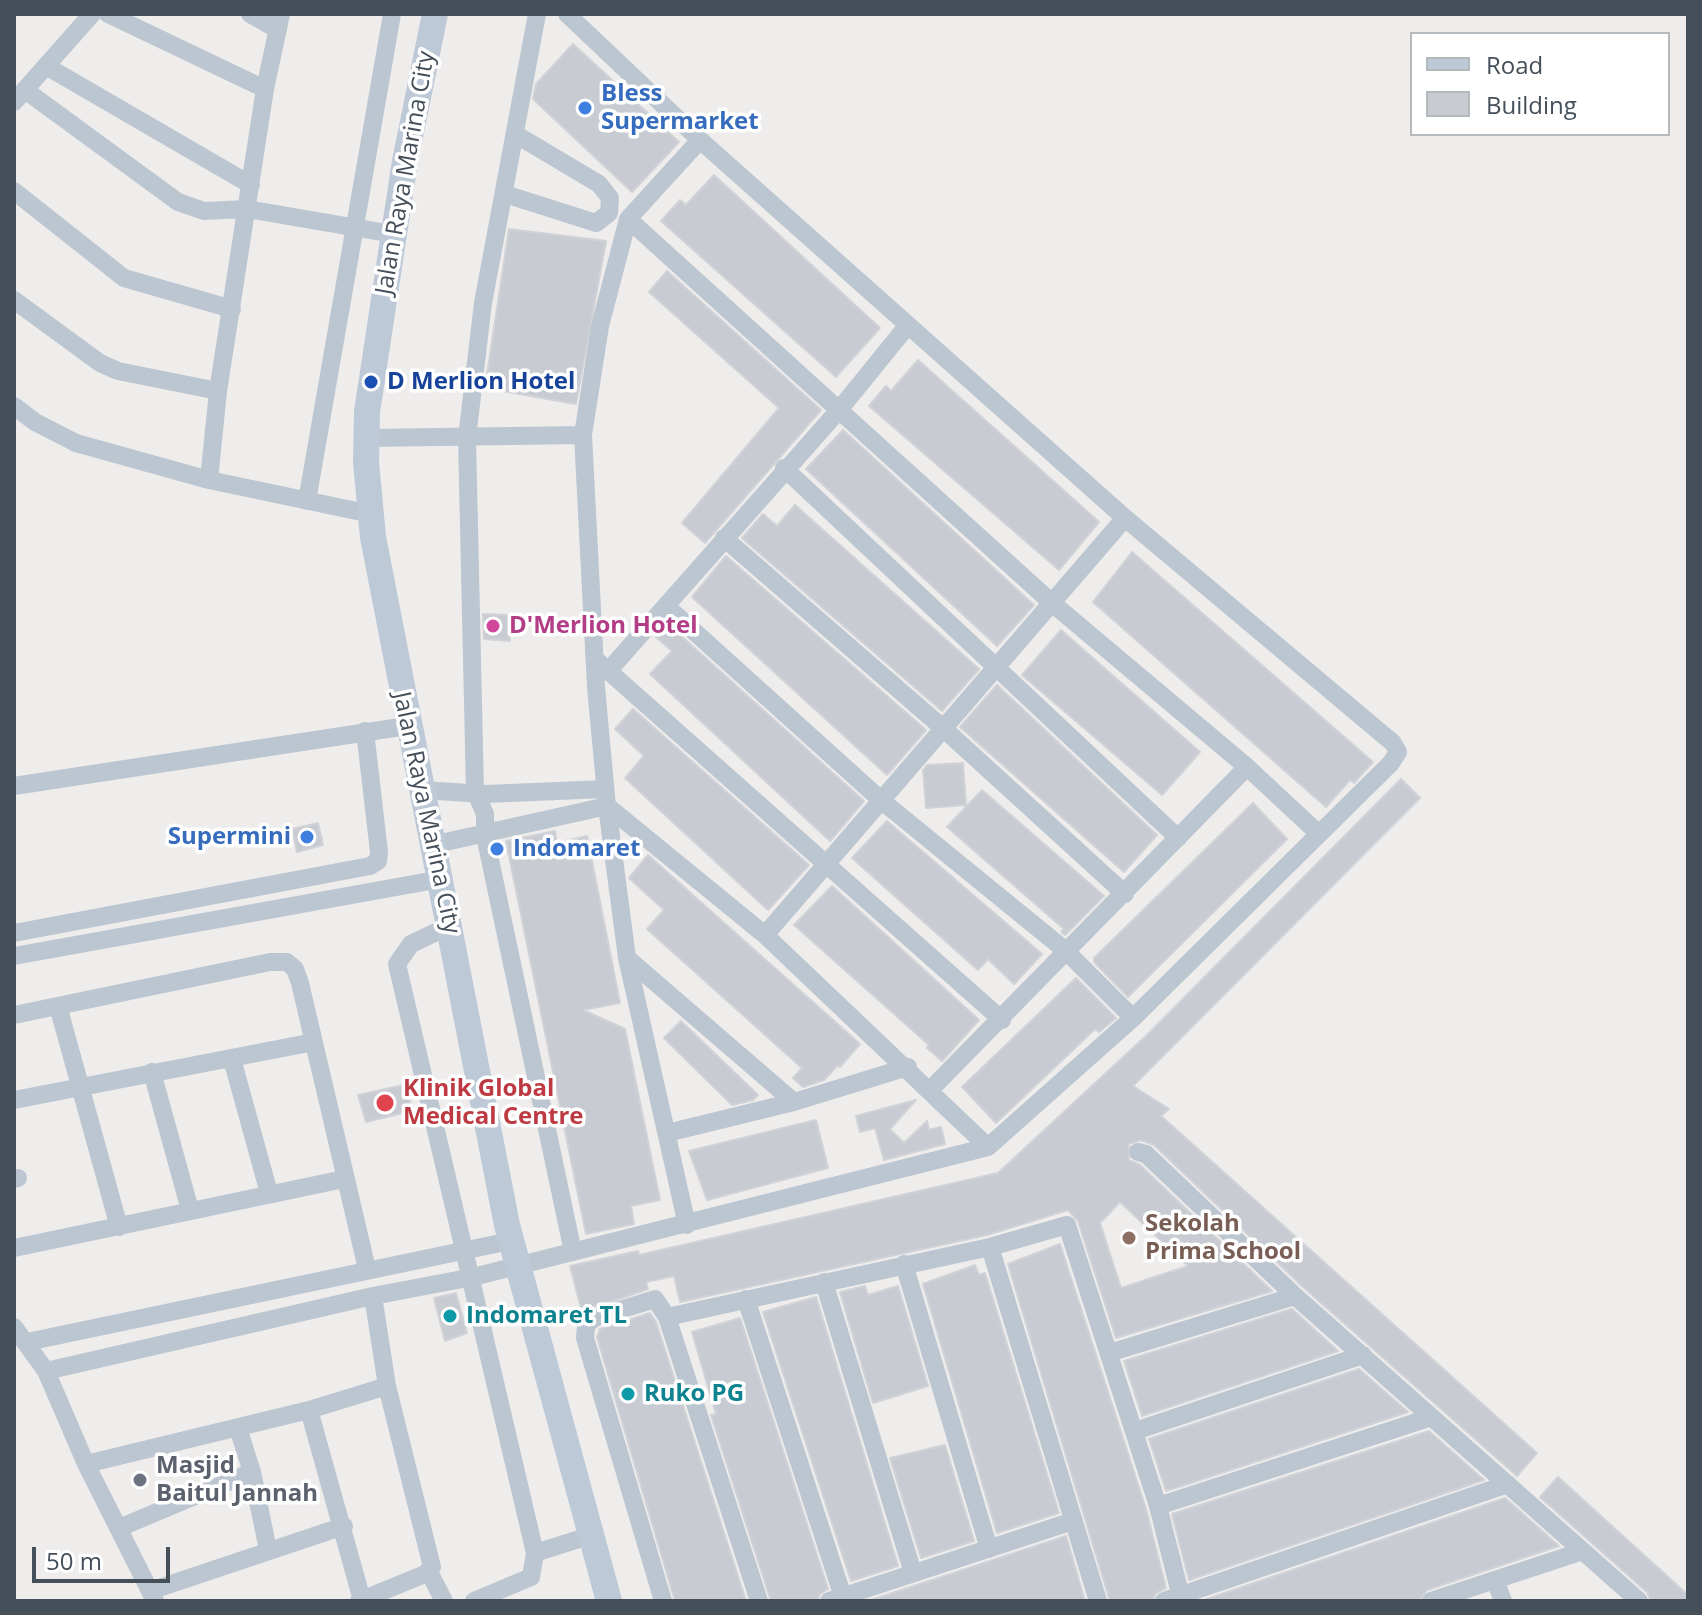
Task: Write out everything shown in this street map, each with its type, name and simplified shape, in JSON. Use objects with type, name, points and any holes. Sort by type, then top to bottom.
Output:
[{"type":"main road","name":"Jalan Raya Marina City","points":[[435,14],[393,234],[367,412],[371,514],[407,726],[451,925],[513,1253],[609,1601]]},
{"type":"street","points":[[92,14],[19,96],[178,202],[204,211],[247,209],[393,234]]},
{"type":"street","points":[[108,14],[265,89]]},
{"type":"street","points":[[209,480],[218,391],[265,89],[280,22],[250,14]]},
{"type":"street","points":[[307,501],[392,14]]},
{"type":"street","points":[[537,14],[483,303],[467,438],[475,791],[485,814],[485,836],[573,1252]]},
{"type":"street","points":[[27,1342],[465,1251],[573,1252],[687,1225],[994,1141],[1133,1018],[1391,763],[1398,752],[1125,518],[700,140],[567,14]]},
{"type":"street","points":[[46,66],[251,185]]},
{"type":"street","points":[[505,194],[596,223],[609,213],[610,198],[599,184],[515,134]]},
{"type":"street","points":[[687,1225],[627,958],[606,797],[603,664],[583,435],[600,326],[628,219],[700,140]]},
{"type":"street","points":[[14,191],[124,278],[232,309]]},
{"type":"street","points":[[628,219],[1052,603],[1247,767],[1319,834]]},
{"type":"street","points":[[14,300],[100,363],[118,371],[218,391]]},
{"type":"street","points":[[603,664],[666,606],[784,468],[839,410],[908,325]]},
{"type":"street","points":[[14,406],[35,422],[76,443],[209,480],[371,514]]},
{"type":"street","points":[[367,438],[583,435]]},
{"type":"street","points":[[784,468],[1178,838]]},
{"type":"street","points":[[765,935],[1125,518]]},
{"type":"street","points":[[724,538],[944,729],[1125,894]]},
{"type":"street","points":[[666,606],[882,801],[1066,951],[1133,1018]]},
{"type":"street","points":[[603,664],[1002,1020]]},
{"type":"street","points":[[14,786],[407,726]]},
{"type":"street","points":[[14,933],[370,866],[378,861],[379,852],[365,731]]},
{"type":"street","points":[[930,1090],[1247,767]]},
{"type":"street","points":[[420,790],[606,797],[765,935],[930,1090],[994,1141]]},
{"type":"street","points":[[432,845],[485,836],[606,797]]},
{"type":"street","points":[[14,956],[441,879]]},
{"type":"street","points":[[451,925],[411,944],[397,964],[473,1277],[535,1553],[531,1577],[474,1601]]},
{"type":"street","points":[[627,958],[794,1102]]},
{"type":"street","points":[[14,1015],[279,961],[295,969],[367,1269]]},
{"type":"street","points":[[58,1006],[119,1227]]},
{"type":"street","points":[[14,1100],[314,1042]]},
{"type":"street","points":[[232,1059],[269,1193]]},
{"type":"street","points":[[667,1133],[794,1102],[908,1067]]},
{"type":"street","points":[[152,1072],[190,1210]]},
{"type":"street","points":[[1138,1152],[1146,1154],[1295,1296],[1639,1601]]},
{"type":"street","points":[[14,1248],[344,1179]]},
{"type":"street","points":[[667,1317],[990,1247],[1067,1225],[1158,1506],[1176,1600],[1508,1484]]},
{"type":"street","points":[[990,1247],[1098,1601]]},
{"type":"street","points":[[46,1371],[373,1296],[473,1277],[513,1253]]},
{"type":"street","points":[[904,1264],[989,1549]]},
{"type":"street","points":[[824,1282],[913,1573]]},
{"type":"street","points":[[309,1410],[344,1526],[361,1600],[429,1572],[432,1567],[387,1386],[373,1296]]},
{"type":"street","points":[[1109,1353],[1295,1296]]},
{"type":"street","points":[[663,1601],[585,1338],[586,1325],[594,1318],[655,1299],[667,1317],[759,1601]]},
{"type":"street","points":[[746,1299],[836,1599],[1073,1521]]},
{"type":"street","points":[[14,1327],[46,1371],[86,1464],[152,1596],[268,1550],[344,1526]]},
{"type":"street","points":[[1135,1431],[1363,1355]]},
{"type":"street","points":[[86,1464],[309,1410],[387,1386]]},
{"type":"street","points":[[1158,1506],[1432,1417]]},
{"type":"street","points":[[238,1428],[252,1472],[268,1550]]},
{"type":"street","points":[[119,1528],[252,1472]]},
{"type":"street","points":[[535,1553],[592,1535]]},
{"type":"street","points":[[1431,1601],[1583,1551]]},
{"type":"street","points":[[429,1572],[444,1601]]},
{"type":"street","points":[[1495,1580],[1503,1601]]},
{"type":"building","points":[[573,44],[679,142],[632,192],[533,99],[536,84]]},
{"type":"building","points":[[714,175],[880,328],[836,377],[661,221],[680,200],[686,205]]},
{"type":"building","points":[[509,229],[606,241],[576,404],[485,388]]},
{"type":"building","points":[[667,271],[821,410],[705,543],[682,523],[779,408],[649,292]]},
{"type":"building","points":[[918,360],[1099,522],[1059,570],[869,406],[886,386],[891,391]]},
{"type":"building","points":[[843,430],[1034,605],[997,646],[806,469]]},
{"type":"building","points":[[795,505],[979,669],[942,711],[742,538],[763,514],[777,526]]},
{"type":"building","points":[[1132,552],[1373,762],[1354,783],[1350,780],[1326,807],[1093,602]]},
{"type":"building","points":[[726,556],[926,730],[887,775],[692,597]]},
{"type":"building","name":"D'Merlion Hotel","points":[[483,614],[509,615],[510,641],[484,639]]},
{"type":"building","points":[[668,624],[864,801],[830,841],[650,674],[672,651],[656,637]]},
{"type":"building","points":[[1061,630],[1200,752],[1162,795],[1022,675]]},
{"type":"building","points":[[997,685],[1157,835],[1124,872],[960,727]]},
{"type":"building","points":[[633,709],[809,865],[768,910],[625,778],[644,756],[615,729]]},
{"type":"building","points":[[963,763],[966,805],[926,808],[923,770],[927,765]]},
{"type":"building","points":[[1401,779],[1420,798],[1133,1086],[1169,1109],[1161,1116],[1537,1453],[1517,1476],[1303,1287],[1154,1145],[1141,1140],[1129,1144],[1129,1160],[1140,1165],[1272,1291],[1116,1338],[1078,1221],[1068,1210],[987,1235],[680,1302],[674,1276],[646,1282],[648,1289],[582,1312],[570,1266],[638,1251],[639,1255],[998,1173],[1147,1035]],"holes":[[[1120,1202],[1188,1266],[1121,1288],[1100,1223]]]},
{"type":"building","points":[[982,790],[1104,896],[1065,935],[1061,932],[1064,929],[947,827]]},
{"type":"building","points":[[1253,803],[1287,839],[1128,997],[1094,962],[1094,958]]},
{"type":"building","points":[[887,821],[1042,954],[1014,984],[988,959],[978,970],[852,858]]},
{"type":"building","name":"Supermini","points":[[318,823],[323,845],[297,852],[292,829]]},
{"type":"building","points":[[555,831],[557,843],[587,836],[620,1003],[583,1010],[625,1029],[660,1200],[631,1206],[634,1224],[586,1234],[506,841]]},
{"type":"building","points":[[648,855],[860,1044],[840,1067],[838,1065],[824,1080],[803,1087],[793,1078],[802,1068],[647,929],[664,910],[629,878]]},
{"type":"building","points":[[832,886],[979,1020],[942,1061],[927,1048],[929,1045],[794,925]]},
{"type":"building","points":[[1076,978],[1116,1018],[1099,1032],[1095,1029],[996,1123],[962,1087]]},
{"type":"building","points":[[681,1021],[758,1095],[753,1100],[732,1105],[664,1038]]},
{"type":"building","name":"Klinik Global Medical Centre","points":[[408,1084],[411,1111],[366,1122],[358,1095]]},
{"type":"building","points":[[916,1100],[890,1129],[904,1143],[927,1121],[929,1130],[941,1127],[945,1144],[884,1160],[875,1128],[860,1132],[856,1116]]},
{"type":"building","points":[[816,1120],[828,1168],[707,1200],[689,1151]]},
{"type":"building","points":[[1060,1244],[1146,1509],[1166,1588],[1156,1593],[1152,1601],[1110,1601],[1008,1264]]},
{"type":"building","points":[[975,1265],[979,1275],[985,1273],[1059,1513],[997,1533],[923,1284]]},
{"type":"building","points":[[865,1286],[868,1295],[898,1286],[928,1386],[873,1403],[840,1292]]},
{"type":"building","name":"Indomaret TL","points":[[456,1293],[467,1333],[445,1341],[434,1298]]},
{"type":"building","points":[[816,1297],[898,1566],[851,1581],[763,1312]]},
{"type":"building","points":[[1292,1309],[1338,1351],[1142,1416],[1124,1361]]},
{"type":"building","points":[[650,1313],[656,1322],[746,1601],[675,1601],[597,1337],[600,1329]]},
{"type":"building","points":[[740,1318],[828,1589],[820,1594],[817,1601],[771,1601],[711,1415],[716,1414],[692,1332]]},
{"type":"building","points":[[1359,1369],[1408,1412],[1166,1491],[1149,1439]]},
{"type":"building","points":[[1429,1431],[1484,1480],[1189,1580],[1172,1514]]},
{"type":"building","points":[[945,1445],[974,1541],[921,1558],[890,1458]]},
{"type":"building","points":[[1558,1477],[1688,1595],[1688,1601],[1651,1601],[1647,1592],[1540,1497]]},
{"type":"building","points":[[1505,1498],[1559,1546],[1427,1590],[1419,1601],[1201,1601]]},
{"type":"building","points":[[1066,1536],[1085,1601],[868,1601],[993,1560]]},
{"type":"place","name":"Bless Supermarket","points":[[585,108]]},
{"type":"place","name":"D Merlion Hotel","points":[[371,382]]},
{"type":"place","name":"D'Merlion Hotel","points":[[493,626]]},
{"type":"place","name":"Supermini","points":[[307,837]]},
{"type":"place","name":"Indomaret","points":[[497,849]]},
{"type":"place","name":"Klinik Global Medical Centre","points":[[385,1103]]},
{"type":"place","name":"Sekolah Prima School","points":[[1129,1238]]},
{"type":"place","name":"Indomaret TL","points":[[450,1316]]},
{"type":"place","name":"Ruko PG","points":[[628,1394]]},
{"type":"place","name":"Masjid Baitul Jannah","points":[[140,1480]]}]
